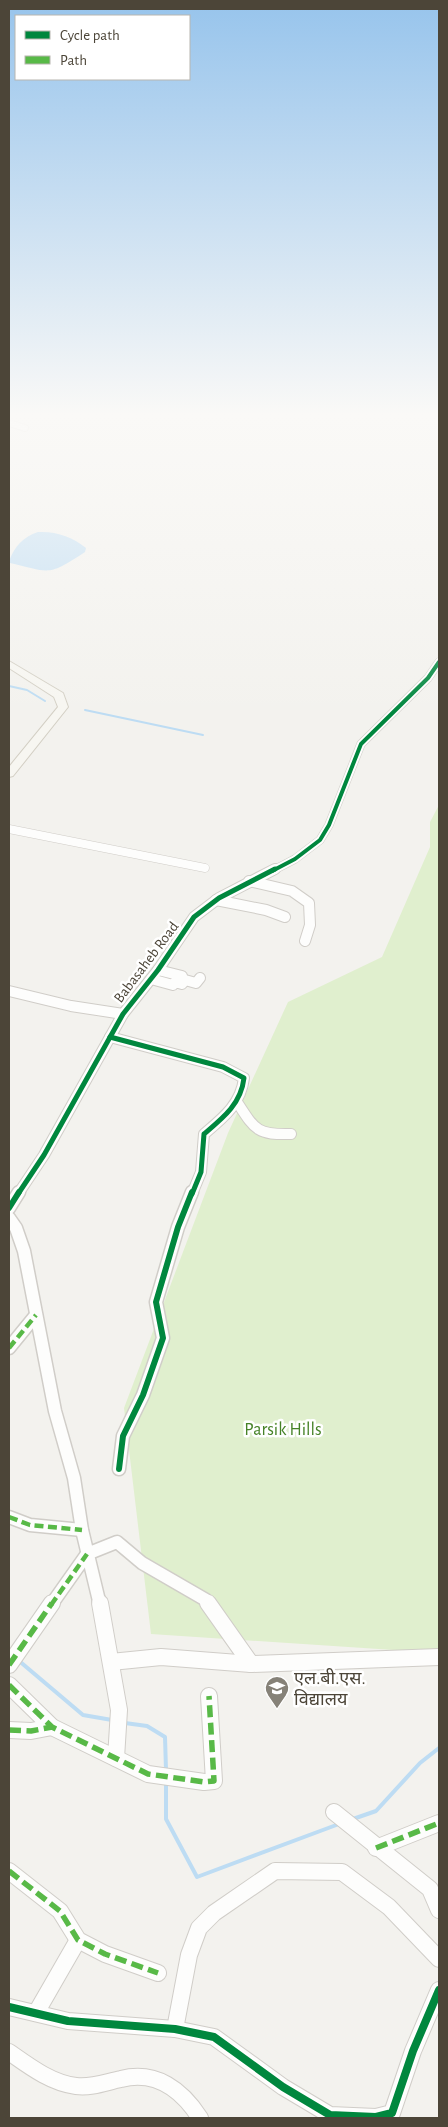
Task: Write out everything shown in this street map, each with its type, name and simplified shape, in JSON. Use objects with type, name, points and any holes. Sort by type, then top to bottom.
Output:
[{"type":"main road","points":[[9,664],[59,695],[59,701],[9,763]]},
{"type":"main road","points":[[9,671],[59,701],[63,707],[9,774]]},
{"type":"street","name":"Babasaheb Road","points":[[9,1208],[44,1155],[123,1014],[158,970],[194,917],[216,900],[249,881],[295,859],[320,840],[329,825],[361,744],[428,678],[439,662]]},
{"type":"street","points":[[9,829],[205,868]]},
{"type":"street","points":[[249,881],[292,891],[309,904],[310,925],[305,941]]},
{"type":"street","points":[[216,900],[266,910],[285,917]]},
{"type":"street","points":[[158,970],[182,976]]},
{"type":"street","points":[[151,979],[173,985],[175,982],[182,984],[185,980],[196,983],[200,978]]},
{"type":"street","points":[[9,991],[71,1006],[123,1014]]},
{"type":"street","points":[[110,1037],[224,1067],[244,1078],[244,1090],[238,1102],[204,1134],[201,1172],[178,1227],[156,1302],[163,1338],[143,1395],[123,1436],[119,1470]]},
{"type":"street","points":[[238,1102],[256,1130],[263,1135],[291,1134]]},
{"type":"street","points":[[9,1218],[16,1228],[24,1251],[55,1411],[74,1478],[87,1554],[100,1602],[119,1710],[116,1758]]},
{"type":"street","points":[[9,1348],[36,1316]]},
{"type":"street","points":[[9,1517],[30,1525],[82,1530]]},
{"type":"street","points":[[13,1660],[87,1554],[117,1542],[142,1564],[206,1600],[251,1664]]},
{"type":"street","points":[[111,1662],[161,1657],[251,1664],[439,1657]]},
{"type":"street","points":[[9,1685],[52,1727],[148,1774],[204,1782],[214,1781],[209,1696]]},
{"type":"street","points":[[9,1730],[32,1731],[52,1727]]},
{"type":"street","points":[[342,1819],[376,1848],[430,1889],[439,1910]]},
{"type":"street","points":[[376,1848],[439,1823]]},
{"type":"street","points":[[9,1871],[60,1911],[78,1940],[105,1954],[158,1973]]},
{"type":"street","points":[[176,2029],[189,1953],[205,1920],[275,1871],[342,1872],[389,1907],[439,1959]]},
{"type":"street","points":[[36,2013],[78,1940]]},
{"type":"street","points":[[9,2007],[68,2021],[176,2029],[214,2037],[283,2087],[330,2115],[376,2116],[392,2113],[413,2051],[439,1990]]},
{"type":"street","points":[[9,2052],[46,2077],[85,2087],[143,2076],[167,2084],[193,2106],[200,2118]]},
{"type":"green space","name":"Parsik Hills","points":[[439,805],[439,1653],[151,1634],[124,1408],[228,1133],[288,1002],[382,957],[430,847],[430,822]]},
{"type":"water","points":[[38,532],[58,534],[70,538],[86,548],[85,552],[56,569],[34,569],[10,563],[11,556],[20,543]]},
{"type":"waterway","points":[[9,686],[27,690],[45,701]]},
{"type":"waterway","points":[[85,710],[203,735]]},
{"type":"waterway","points":[[18,1660],[83,1715],[112,1720]]},
{"type":"waterway","points":[[125,1723],[147,1726],[165,1737],[166,1770]]},
{"type":"waterway","points":[[353,1819],[376,1811],[420,1763],[439,1748]]},
{"type":"waterway","points":[[166,1781],[166,1819],[197,1877],[339,1824]]},
{"type":"marked path","points":[[9,1348],[36,1315]]},
{"type":"marked path","points":[[9,1517],[30,1525],[82,1530]]},
{"type":"marked path","points":[[9,1665],[87,1554]]},
{"type":"marked path","points":[[9,1685],[52,1727],[148,1774],[204,1782],[214,1781],[209,1696]]},
{"type":"marked path","points":[[9,1730],[31,1731],[52,1727]]},
{"type":"marked path","points":[[376,1848],[439,1823]]},
{"type":"marked path","points":[[9,1871],[60,1911],[78,1940],[105,1954],[158,1973]]},
{"type":"cycle path","points":[[9,1208],[44,1155],[123,1014],[158,970],[194,917],[219,898],[295,859],[320,840],[329,825],[361,744],[428,678],[439,662]]},
{"type":"cycle path","points":[[110,1037],[223,1067],[244,1078],[243,1087],[236,1103],[225,1116],[204,1134],[201,1172],[178,1227],[156,1302],[163,1338],[143,1395],[123,1436],[119,1469]]},
{"type":"cycle path","points":[[9,2007],[68,2021],[175,2029],[214,2037],[283,2087],[330,2115],[376,2117],[392,2113],[413,2051],[439,1990]]},
{"type":"place","name":"एल.बी.एस. विद्यालय","points":[[277,1709]]}]
